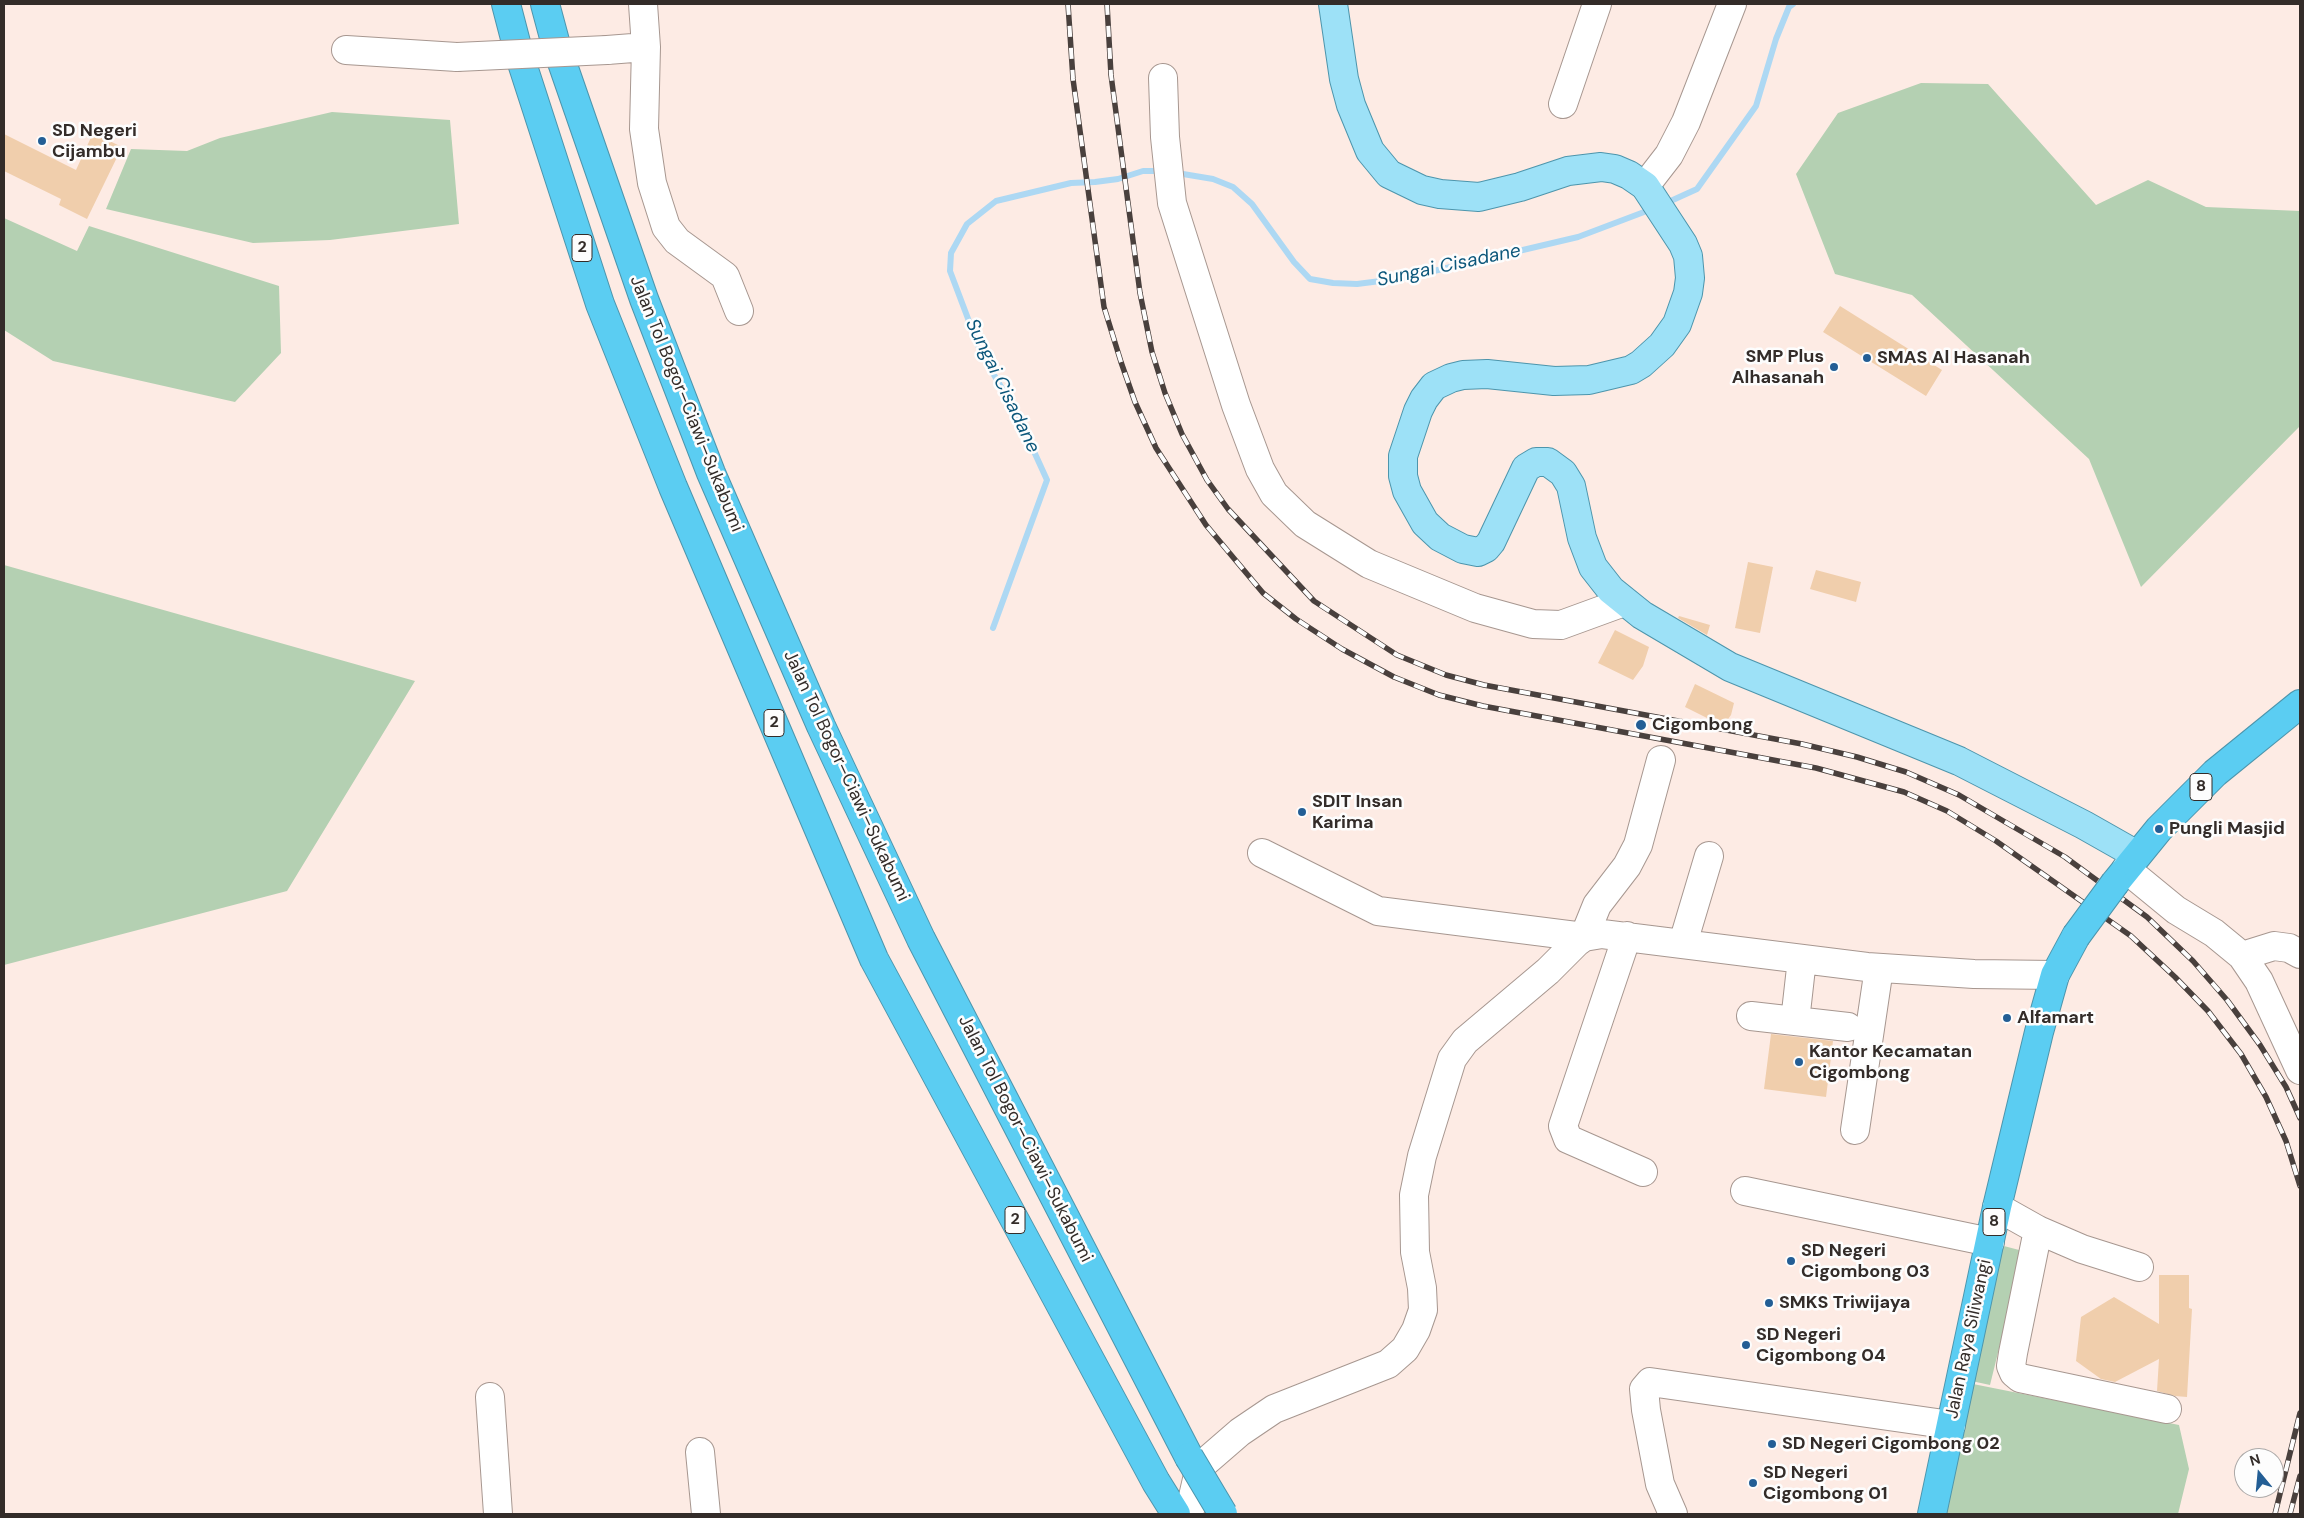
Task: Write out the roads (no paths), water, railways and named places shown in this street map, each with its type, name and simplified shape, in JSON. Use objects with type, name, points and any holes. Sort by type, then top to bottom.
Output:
[{"type":"highway","name":"2","points":[[506,4],[519,54],[600,304],[673,487],[874,959],[1156,1482],[1176,1514]]},
{"type":"highway","name":"Jalan Tol Bogor–Ciawi–Sukabumi","points":[[545,4],[556,45],[644,299],[711,472],[821,726],[922,939],[1189,1457],[1223,1514]]},
{"type":"highway","name":"8","points":[[2126,869],[2159,829],[2215,773],[2300,704]]},
{"type":"highway","name":"Jalan Raya Siliwangi","points":[[1932,1514],[1997,1207],[2039,1032],[2055,975],[2076,936],[2126,869]]},
{"type":"main road","points":[[1333,4],[1344,78],[1351,105],[1363,138],[1379,165],[1402,182],[1440,194],[1479,196],[1503,192],[1568,171],[1601,167],[1615,169],[1629,175],[1650,194],[1683,244],[1690,269],[1688,294],[1670,336],[1641,364],[1618,374],[1589,380],[1554,381],[1487,374],[1451,378],[1434,386],[1424,399],[1412,426],[1403,456],[1403,476],[1407,490],[1425,523],[1440,537],[1471,552],[1478,552],[1486,548],[1491,542],[1526,468],[1531,464],[1542,462],[1557,468],[1567,479],[1574,493],[1579,528],[1587,555],[1601,579],[1624,602],[1661,627],[1730,667],[1959,761],[2084,825],[2126,869]]},
{"type":"street","points":[[643,4],[646,47],[644,130],[652,183],[666,227],[677,241],[725,276],[739,311]]},
{"type":"street","points":[[1563,104],[1598,4]]},
{"type":"street","points":[[1650,194],[1686,122],[1732,4]]},
{"type":"street","points":[[346,50],[456,57],[646,47]]},
{"type":"street","points":[[1163,78],[1165,137],[1172,203],[1236,405],[1260,469],[1274,494],[1305,524],[1369,564],[1475,608],[1533,624],[1561,625],[1624,602]]},
{"type":"street","points":[[1189,1514],[1198,1475],[1203,1464],[1240,1432],[1274,1410],[1388,1364],[1405,1349],[1416,1330],[1423,1310],[1422,1288],[1415,1252],[1414,1195],[1422,1156],[1443,1083],[1452,1060],[1465,1041],[1548,971],[1573,944],[1584,937],[1597,905],[1627,866],[1638,845],[1661,760]]},
{"type":"street","points":[[1262,853],[1378,911],[1584,937],[1602,934],[1627,936],[1879,968],[1990,974],[2055,975]]},
{"type":"street","points":[[1683,943],[1709,856]]},
{"type":"street","points":[[2126,869],[2176,910],[2214,933],[2242,956],[2266,994],[2300,1070]]},
{"type":"street","points":[[1627,936],[1563,1126],[1568,1139],[1643,1172]]},
{"type":"street","points":[[2242,956],[2274,946],[2289,948],[2300,954]]},
{"type":"street","points":[[1795,1021],[1802,959]]},
{"type":"street","points":[[1855,1130],[1879,968]]},
{"type":"street","points":[[1751,1016],[1848,1027]]},
{"type":"street","points":[[1745,1191],[1990,1242]]},
{"type":"street","points":[[1997,1207],[2038,1230],[2082,1249],[2139,1267]]},
{"type":"street","points":[[2038,1230],[2013,1353],[2012,1366],[2014,1373],[2020,1378],[2167,1409]]},
{"type":"street","points":[[1673,1514],[1660,1484],[1646,1410],[1644,1390],[1650,1382],[1951,1424]]},
{"type":"street","points":[[490,1398],[498,1514]]},
{"type":"street","points":[[700,1452],[706,1514]]},
{"type":"waterway","name":"Sungai Cisadane","points":[[1664,204],[1697,189],[1756,106],[1776,39],[1789,7],[1793,4]]},
{"type":"waterway","name":"Sungai Cisadane","points":[[993,628],[1047,480],[1016,412],[981,353],[950,271],[951,253],[967,224],[996,201],[1071,183],[1118,179],[1143,171],[1162,171]]},
{"type":"waterway","name":"Sungai Cisadane","points":[[1177,173],[1213,179],[1233,187],[1252,204],[1294,262],[1310,279],[1333,283],[1357,284],[1404,278],[1578,237],[1652,209]]},
{"type":"railway","points":[[1068,4],[1073,79],[1104,307],[1121,362],[1135,402],[1156,448],[1206,525],[1263,593],[1296,619],[1342,649],[1394,677],[1439,695],[1483,706],[1816,768],[1904,792],[1947,811],[1996,841],[2131,936],[2208,1011],[2241,1054],[2266,1097],[2286,1141],[2300,1186]]},
{"type":"railway","points":[[1107,4],[1111,75],[1140,293],[1152,352],[1165,393],[1182,434],[1207,480],[1228,509],[1314,601],[1397,655],[1446,675],[1484,685],[1802,744],[1857,757],[1906,772],[1959,795],[2065,857],[2147,917],[2193,961],[2227,1000],[2260,1045],[2286,1087],[2300,1118]]},
{"type":"railway","points":[[2275,1514],[2300,1413]]},
{"type":"railway","points":[[2290,1514],[2300,1476]]},
{"type":"place","name":"SD Negeri Cijambu","points":[[42,141]]},
{"type":"place","name":"SMAS Al Hasanah","points":[[1867,358]]},
{"type":"place","name":"SMP Plus Alhasanah","points":[[1834,367]]},
{"type":"place","name":"Cigombong","points":[[1641,725]]},
{"type":"place","name":"SDIT Insan Karima","points":[[1302,812]]},
{"type":"place","name":"Pungli Masjid","points":[[2159,829]]},
{"type":"place","name":"Alfamart","points":[[2007,1018]]},
{"type":"place","name":"Kantor Kecamatan Cigombong","points":[[1799,1062]]},
{"type":"place","name":"SD Negeri Cigombong 03","points":[[1791,1261]]},
{"type":"place","name":"SMKS Triwijaya","points":[[1769,1303]]},
{"type":"place","name":"SD Negeri Cigombong 04","points":[[1746,1345]]},
{"type":"place","name":"SD Negeri Cigombong 02","points":[[1772,1444]]},
{"type":"place","name":"SD Negeri Cigombong 01","points":[[1753,1483]]}]
